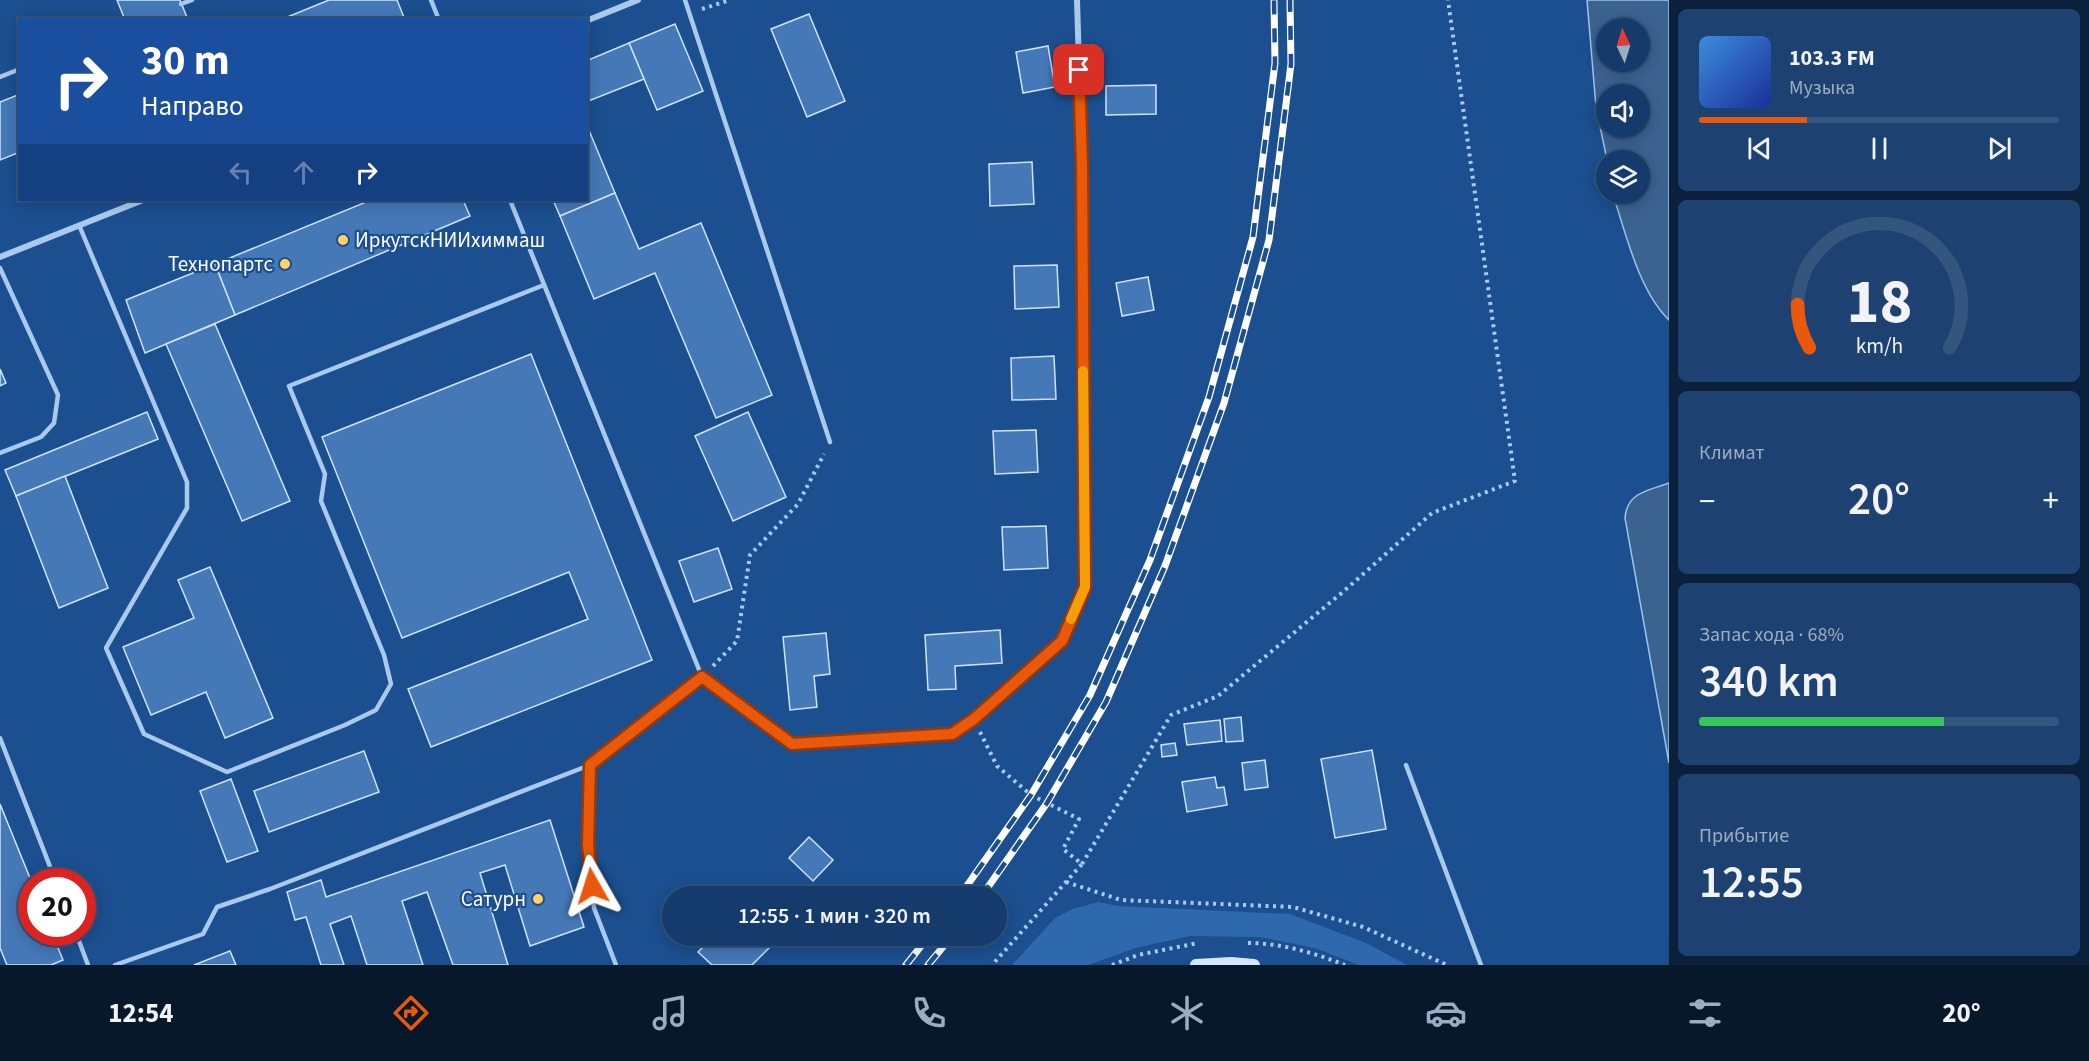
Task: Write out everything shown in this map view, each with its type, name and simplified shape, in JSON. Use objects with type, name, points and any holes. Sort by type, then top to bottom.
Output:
[{"type":"main road","points":[[1196,965],[1231,963],[1254,965]]},
{"type":"street","points":[[588,20],[638,0]]},
{"type":"street","points":[[702,677],[792,744],[952,734],[974,719],[1062,641],[1085,587],[1082,176],[1077,0]]},
{"type":"street","points":[[0,257],[139,201]]},
{"type":"lane","points":[[181,4],[192,0]]},
{"type":"lane","points":[[431,0],[438,18]]},
{"type":"lane","points":[[685,0],[830,442]]},
{"type":"lane","points":[[0,77],[18,70]]},
{"type":"lane","points":[[115,965],[203,934],[217,907],[270,889],[590,765],[702,677],[510,201]]},
{"type":"lane","points":[[79,225],[187,482],[187,508],[106,648],[144,734],[227,772],[345,725],[376,710],[391,684],[384,655],[321,501],[325,474],[289,386],[544,285]]},
{"type":"lane","points":[[0,267],[58,394],[54,423],[41,437],[0,453]]},
{"type":"lane","points":[[0,738],[51,868]]},
{"type":"lane","points":[[590,765],[588,844],[594,908],[616,965]]},
{"type":"lane","points":[[1406,765],[1481,965]]},
{"type":"lane","points":[[81,946],[88,965]]},
{"type":"path","points":[[689,13],[730,0]]},
{"type":"path","points":[[992,965],[1082,864],[1171,715],[1218,696],[1344,591],[1432,513],[1515,481],[1448,0]]},
{"type":"path","points":[[702,677],[737,641],[750,555],[798,504],[830,442]]},
{"type":"path","points":[[974,719],[997,766],[1031,795],[1079,819],[1063,849],[1082,864]]},
{"type":"path","points":[[1066,882],[1121,900],[1293,907],[1362,927],[1447,965]]},
{"type":"shaded area","points":[[1587,0],[1669,0],[1669,320],[1642,280],[1616,204],[1650,204],[1650,150],[1605,150],[1602,138],[1650,138],[1650,84],[1596,84],[1596,107]]},
{"type":"shaded area","points":[[1669,483],[1669,763],[1625,518],[1627,509],[1634,498]]},
{"type":"shaded area","points":[[1098,902],[1118,906],[1290,914],[1366,943],[1407,965],[1359,965],[1315,948],[1260,937],[1189,936],[1136,948],[1088,965],[1012,965],[1055,918],[1073,909]]},
{"type":"building","points":[[117,0],[180,0],[187,18],[124,18]]},
{"type":"building","points":[[329,0],[397,0],[404,18],[285,18]]},
{"type":"building","points":[[809,14],[845,101],[807,117],[771,29]]},
{"type":"building","points":[[675,24],[703,91],[657,110],[629,43]]},
{"type":"building","points":[[629,43],[644,79],[588,101],[588,60]]},
{"type":"building","points":[[1048,46],[1055,87],[1023,93],[1016,52]]},
{"type":"building","points":[[1156,85],[1156,114],[1106,115],[1106,86]]},
{"type":"building","points":[[18,95],[18,153],[0,160],[0,102]]},
{"type":"building","points":[[588,128],[615,193],[560,216],[553,201],[588,201]]},
{"type":"building","points":[[1032,162],[1034,204],[990,206],[989,164]]},
{"type":"building","points":[[615,193],[639,249],[701,223],[772,395],[716,418],[655,273],[594,299],[560,216]]},
{"type":"building","name":"ИркутскНИИхиммаш","points":[[369,201],[463,201],[470,216],[235,315],[215,264]]},
{"type":"building","points":[[215,264],[235,315],[145,353],[126,300]]},
{"type":"building","points":[[1057,265],[1059,307],[1015,309],[1014,266]]},
{"type":"building","points":[[1148,277],[1154,310],[1122,316],[1116,283]]},
{"type":"building","points":[[215,324],[290,501],[242,521],[166,344]]},
{"type":"building","points":[[531,354],[652,660],[431,747],[408,689],[588,619],[569,572],[402,638],[322,437]]},
{"type":"building","points":[[1054,356],[1056,399],[1012,400],[1011,358]]},
{"type":"building","points":[[0,369],[6,383],[0,386]]},
{"type":"building","points":[[147,412],[158,439],[16,496],[5,470]]},
{"type":"building","points":[[748,412],[786,497],[733,521],[695,436]]},
{"type":"building","points":[[1036,430],[1038,472],[995,474],[993,431]]},
{"type":"building","points":[[65,476],[108,588],[59,608],[16,496]]},
{"type":"building","points":[[1046,526],[1048,568],[1004,570],[1002,527]]},
{"type":"building","points":[[718,548],[732,589],[694,602],[679,561]]},
{"type":"building","points":[[210,567],[273,718],[225,738],[206,692],[151,715],[123,647],[194,618],[178,580]]},
{"type":"building","points":[[1000,630],[1002,663],[955,666],[956,689],[928,690],[925,635]]},
{"type":"building","points":[[826,633],[830,674],[814,676],[817,707],[790,710],[783,637]]},
{"type":"building","points":[[1241,717],[1243,741],[1226,742],[1224,719]]},
{"type":"building","points":[[1220,720],[1222,741],[1187,745],[1184,724]]},
{"type":"building","points":[[1175,743],[1177,755],[1162,757],[1161,745]]},
{"type":"building","points":[[1372,750],[1386,829],[1335,838],[1321,759]]},
{"type":"building","points":[[364,751],[379,792],[269,832],[254,791]]},
{"type":"building","points":[[1265,760],[1268,787],[1245,790],[1242,763]]},
{"type":"building","points":[[1215,777],[1217,788],[1224,787],[1227,805],[1187,812],[1182,782]]},
{"type":"building","points":[[231,779],[258,851],[227,862],[200,791]]},
{"type":"building","points":[[0,804],[26,868],[18,868],[18,946],[57,946],[63,960],[51,965],[7,965],[0,948]]},
{"type":"building","points":[[550,820],[584,927],[530,946],[505,865],[480,873],[508,965],[453,965],[427,892],[402,901],[423,965],[367,965],[351,916],[330,924],[344,965],[321,965],[306,917],[295,920],[287,892],[321,880],[326,897]]},
{"type":"building","points":[[809,837],[833,860],[813,881],[789,858]]},
{"type":"building","points":[[704,946],[771,946],[752,965],[712,965],[698,952]]},
{"type":"building","points":[[230,951],[236,965],[194,965]]},
{"type":"railway","points":[[967,886],[1031,795],[1090,695],[1150,560],[1209,397],[1253,237],[1275,63],[1274,0]]},
{"type":"railway","points":[[989,886],[1047,803],[1106,702],[1165,566],[1224,403],[1269,240],[1291,64],[1290,0]]},
{"type":"railway","points":[[906,965],[921,946]]},
{"type":"railway","points":[[928,965],[944,946]]},
{"type":"slow traffic","points":[[1071,619],[1085,587],[1083,371]]},
{"type":"place","name":"ИркутскНИИхиммаш","points":[[343,240]]},
{"type":"place","name":"Технопартс","points":[[285,264]]},
{"type":"place","name":"Сатурн","points":[[538,899]]},
{"type":"route","points":[[592,886],[588,844],[590,765],[702,677],[792,744],[952,734],[974,719],[1062,641],[1085,587],[1082,164],[1079,70]]}]
